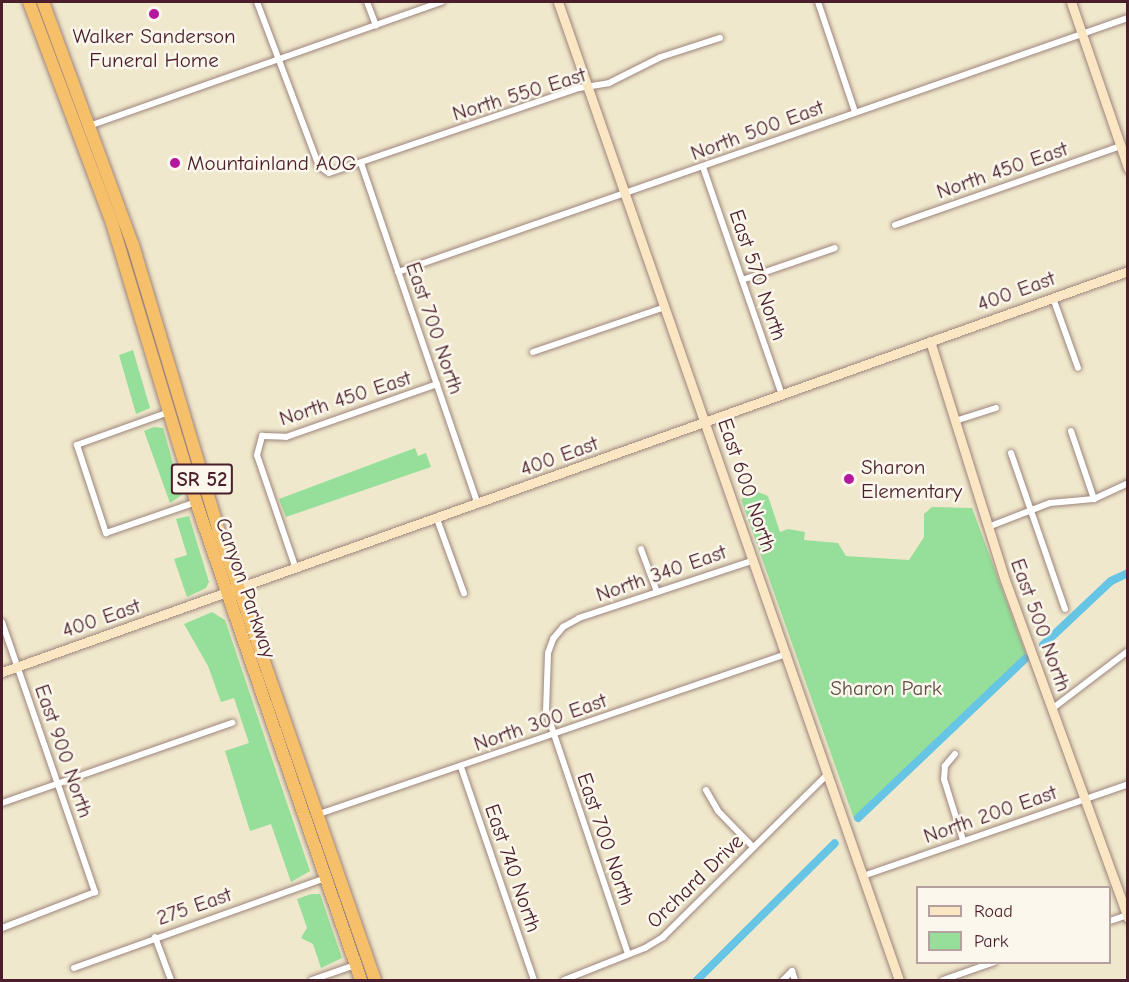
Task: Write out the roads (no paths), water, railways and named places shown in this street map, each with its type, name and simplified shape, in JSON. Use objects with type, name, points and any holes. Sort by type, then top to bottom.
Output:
[{"type":"highway","name":"Canyon Parkway","points":[[29,2],[79,130],[129,274],[196,502],[233,592],[317,815],[375,981]]},
{"type":"highway","name":"Canyon Parkway","points":[[43,2],[92,126],[149,294],[233,592],[305,819],[361,981]]},
{"type":"street","points":[[257,2],[278,59]]},
{"type":"street","points":[[367,2],[376,25]]},
{"type":"street","points":[[79,130],[442,2]]},
{"type":"street","name":"East 600 North","points":[[558,2],[899,981]]},
{"type":"street","points":[[818,2],[855,112]]},
{"type":"street","points":[[1071,2],[1128,168]]},
{"type":"street","name":"North 500 East","points":[[398,272],[1128,18]]},
{"type":"street","name":"North 550 East","points":[[278,59],[319,166],[324,172],[362,163],[588,87],[626,77],[661,57],[720,38]]},
{"type":"street","name":"North 450 East","points":[[895,225],[1120,146]]},
{"type":"street","name":"East 700 North","points":[[362,163],[478,504]]},
{"type":"street","name":"East 570 North","points":[[703,167],[782,395]]},
{"type":"street","points":[[742,280],[834,248]]},
{"type":"street","name":"400 East","points":[[2,672],[296,570],[1128,271]]},
{"type":"street","points":[[1053,297],[1078,368]]},
{"type":"street","points":[[533,352],[665,307]]},
{"type":"street","name":"East 500 North","points":[[930,341],[988,527],[1127,917]]},
{"type":"street","name":"North 450 East","points":[[296,570],[257,455],[262,436],[286,438],[437,384]]},
{"type":"street","points":[[955,421],[996,408]]},
{"type":"street","points":[[169,412],[77,445],[106,533],[196,502]]},
{"type":"street","points":[[1071,431],[1094,499]]},
{"type":"street","points":[[1011,453],[1065,609]]},
{"type":"street","points":[[988,527],[1057,501],[1094,499],[1127,486]]},
{"type":"street","points":[[437,519],[464,593]]},
{"type":"street","points":[[641,549],[657,592]]},
{"type":"street","name":"North 340 East","points":[[579,618],[754,560]]},
{"type":"street","name":"East 700 North","points":[[579,618],[563,627],[548,653],[544,691],[554,735],[628,954]]},
{"type":"street","name":"East 900 North","points":[[2,622],[95,892],[2,928]]},
{"type":"street","points":[[1053,708],[1128,651]]},
{"type":"street","name":"North 300 East","points":[[305,819],[786,654]]},
{"type":"street","points":[[2,802],[232,723]]},
{"type":"street","points":[[955,754],[945,766],[944,779],[963,840]]},
{"type":"street","name":"East 740 North","points":[[461,767],[534,981]]},
{"type":"street","name":"Orchard Drive","points":[[564,981],[663,937],[828,774]]},
{"type":"street","name":"North 200 East","points":[[863,876],[1128,784]]},
{"type":"street","points":[[706,790],[718,811],[753,847]]},
{"type":"street","name":"275 East","points":[[74,968],[155,937],[326,878]]},
{"type":"street","points":[[1111,921],[1127,917]]},
{"type":"street","points":[[155,937],[171,981]]},
{"type":"street","points":[[943,981],[991,964]]},
{"type":"street","points":[[312,981],[356,965]]},
{"type":"street","points":[[783,981],[792,972],[795,981]]},
{"type":"waterway","points":[[1043,645],[1111,581],[1128,573]]},
{"type":"waterway","points":[[858,818],[1025,659]]},
{"type":"waterway","points":[[697,980],[835,843]]},
{"type":"place","name":"Walker Sanderson Funeral Home","points":[[154,14]]},
{"type":"place","name":"Mountainland AOG","points":[[175,163]]},
{"type":"place","name":"Sharon Elementary","points":[[849,479]]},
{"type":"park label","name":"Sharon Park","points":[[886,688]]}]
